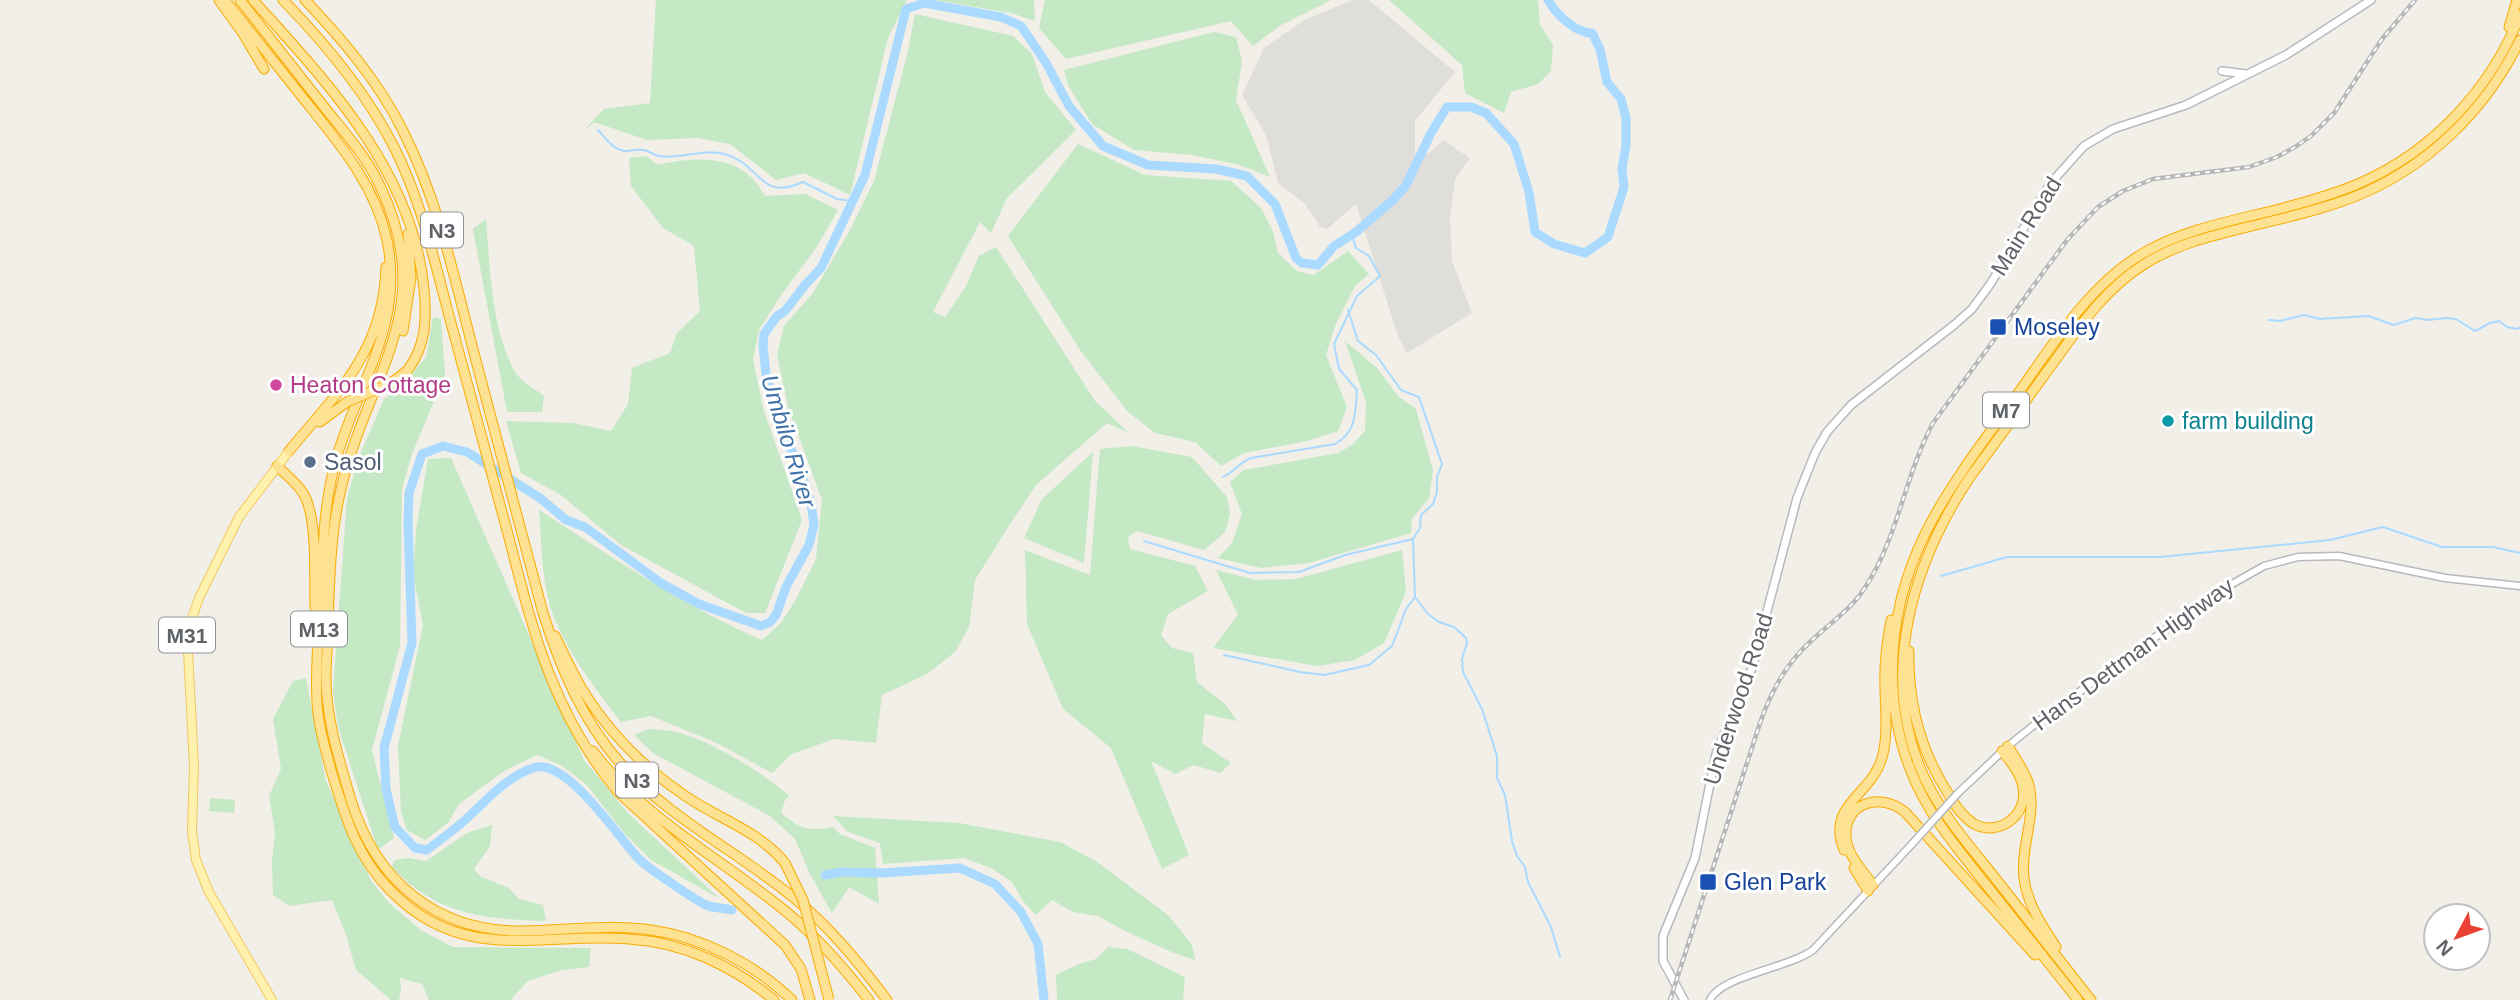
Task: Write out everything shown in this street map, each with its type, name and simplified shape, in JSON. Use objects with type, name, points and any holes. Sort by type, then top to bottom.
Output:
[{"type":"highway","points":[[219,0],[264,69]]},
{"type":"highway","name":"M13","points":[[225,0],[361,174],[379,210],[387,239],[391,270],[390,304],[382,344],[339,450],[328,492],[323,533],[317,682],[319,720],[345,815],[368,864],[379,880],[407,906],[441,926],[489,940],[527,942],[607,937],[670,945],[721,964],[774,1000]]},
{"type":"highway","name":"M13","points":[[240,0],[364,159],[379,184],[396,231],[403,280],[400,317],[391,352],[342,484],[335,526],[326,694],[332,734],[361,828],[387,871],[407,891],[429,907],[451,918],[475,925],[522,931],[625,927],[652,930],[697,942],[746,966],[792,1000]]},
{"type":"highway","points":[[253,0],[327,81],[371,145],[401,199],[415,241],[425,305],[423,341],[407,371],[391,383],[347,402],[328,415],[291,452]]},
{"type":"highway","name":"N3","points":[[283,0],[335,57],[352,80],[386,132],[410,182],[538,645],[558,697],[595,754],[640,803],[683,838],[788,913],[831,954],[869,1000]]},
{"type":"highway","name":"N3","points":[[305,0],[364,69],[402,128],[423,177],[447,250],[543,613],[556,654],[572,690],[594,728],[621,764],[663,803],[763,875],[817,918],[862,966],[887,1000]]},
{"type":"highway","points":[[2484,83],[2508,30],[2517,0]]},
{"type":"highway","name":"M7","points":[[2077,1000],[1944,831],[1921,794],[1904,755],[1895,720],[1892,672],[1897,623],[1916,554],[1954,483],[2075,316],[2112,275],[2147,251],[2190,232],[2318,198],[2370,179],[2410,155],[2435,136],[2484,83],[2520,15]]},
{"type":"highway","name":"M7","points":[[2091,1000],[1956,829],[1926,781],[1913,748],[1903,699],[1904,645],[1911,601],[1930,547],[1954,500],[2087,316],[2116,285],[2146,263],[2172,250],[2208,237],[2333,205],[2409,168],[2446,139],[2471,114],[2493,86],[2520,40]]},
{"type":"highway","points":[[291,452],[350,377],[371,341],[382,308],[386,264],[383,236],[361,174]]},
{"type":"highway","points":[[353,449],[396,355],[410,299],[410,246],[393,186]]},
{"type":"highway","points":[[278,468],[304,495],[311,514],[319,636]]},
{"type":"highway","points":[[1871,888],[1845,854],[1839,828],[1845,810],[1881,761],[1885,739],[1885,667],[1890,627],[1901,583],[1916,554]]},
{"type":"highway","points":[[1911,601],[1909,672],[1919,733],[1933,768],[1951,799],[1967,819],[1981,827],[1994,828],[2004,825],[2013,819],[2022,805],[2023,785],[2005,748]]},
{"type":"highway","points":[[543,613],[581,688],[607,726],[633,753],[654,773],[688,798],[766,843],[785,863],[800,890],[829,1000]]},
{"type":"highway","points":[[558,697],[584,748],[618,792],[765,924],[792,953],[805,979],[810,1000]]},
{"type":"highway","points":[[2005,748],[2023,772],[2031,794],[2023,865],[2029,898],[2049,937],[2097,1000]]},
{"type":"highway","points":[[1871,888],[1850,851],[1847,828],[1849,820],[1858,808],[1874,801],[1891,802],[1905,812],[2077,1000]]},
{"type":"main road","name":"Main Road","points":[[1781,555],[1805,476],[1827,432],[1859,398],[1954,326],[1972,309],[1991,283],[2050,184],[2070,159],[2105,133],[2170,112],[2299,48],[2371,0]]},
{"type":"main road","points":[[2222,71],[2247,74]]},
{"type":"main road","name":"M31","points":[[272,1000],[202,878],[196,860],[192,831],[194,765],[187,633],[199,598],[236,523],[291,452]]},
{"type":"main road","name":"Underwood Road","points":[[1684,1000],[1663,961],[1664,936],[1669,917],[1695,858],[1716,754],[1752,668],[1781,555]]},
{"type":"street","name":"Hans Dettman Highway","points":[[1710,1000],[1714,993],[1726,984],[1797,960],[1813,950],[1958,793],[2005,748],[2208,598],[2240,578],[2275,562],[2308,556],[2339,556],[2445,578],[2520,586]]},
{"type":"shaded area","points":[[1353,0],[1369,0],[1455,72],[1415,121],[1415,154],[1428,154],[1443,140],[1470,158],[1455,179],[1450,218],[1452,261],[1472,313],[1407,353],[1398,336],[1356,204],[1327,229],[1320,227],[1305,204],[1278,183],[1266,135],[1242,95],[1264,48],[1306,19]]},
{"type":"green space","points":[[656,0],[907,0],[888,38],[850,195],[804,173],[776,180],[730,144],[697,138],[647,140],[594,122],[582,132],[604,109],[650,103]]},
{"type":"green space","points":[[935,0],[1034,0],[1035,21],[1011,13]]},
{"type":"green space","points":[[1045,0],[1331,0],[1281,25],[1253,46],[1231,21],[1066,59],[1039,28]]},
{"type":"green space","points":[[1389,0],[1538,0],[1540,24],[1553,45],[1551,71],[1538,84],[1511,92],[1504,113],[1465,93],[1462,65]]},
{"type":"green space","points":[[915,14],[1013,36],[1032,54],[1045,92],[1076,130],[1007,198],[991,233],[980,222],[933,312],[945,317],[966,286],[979,256],[996,247],[1095,401],[1129,433],[1107,423],[1037,484],[975,580],[969,627],[955,652],[927,674],[882,695],[876,743],[834,739],[792,754],[772,773],[717,743],[651,716],[621,722],[577,662],[556,622],[547,595],[539,510],[648,580],[733,627],[762,640],[781,623],[816,559],[822,500],[788,407],[777,355],[784,326],[813,293],[850,230],[874,181]]},
{"type":"green space","points":[[1214,32],[1236,37],[1242,61],[1236,100],[1270,177],[1240,165],[1192,155],[1134,150],[1092,124],[1068,85],[1064,70]]},
{"type":"green space","points":[[1078,144],[1145,175],[1231,181],[1261,208],[1273,231],[1278,253],[1297,271],[1314,275],[1348,251],[1369,274],[1355,286],[1335,326],[1326,355],[1347,407],[1338,431],[1307,441],[1244,453],[1221,466],[1195,442],[1155,433],[1127,411],[1080,350],[1008,236]]},
{"type":"green space","points":[[646,156],[658,165],[695,160],[720,161],[742,170],[754,180],[765,196],[805,194],[838,210],[816,248],[759,330],[753,360],[764,411],[802,520],[765,613],[746,613],[621,545],[561,495],[521,473],[506,421],[573,423],[611,431],[628,404],[632,368],[670,353],[677,333],[700,311],[694,246],[663,228],[631,186],[629,158]]},
{"type":"green space","points":[[486,219],[493,297],[501,336],[517,375],[544,396],[542,412],[507,412],[473,229]]},
{"type":"green space","points":[[433,317],[441,319],[445,374],[412,454],[402,489],[400,646],[372,750],[394,838],[378,850],[338,727],[333,691],[347,498],[358,459],[384,399],[402,385],[426,357]]},
{"type":"green space","points":[[1345,341],[1377,368],[1398,396],[1416,409],[1433,471],[1429,498],[1412,519],[1411,533],[1309,563],[1261,568],[1218,558],[1232,543],[1242,514],[1230,482],[1244,470],[1338,453],[1352,445],[1365,431],[1366,402]]},
{"type":"green space","points":[[1132,446],[1192,457],[1227,497],[1230,514],[1225,532],[1204,550],[1137,531],[1128,537],[1130,549],[1195,566],[1208,591],[1168,614],[1161,635],[1172,648],[1193,653],[1197,682],[1226,705],[1237,721],[1205,714],[1202,743],[1231,763],[1220,773],[1194,765],[1175,774],[1151,761],[1189,855],[1162,869],[1111,748],[1063,709],[1027,624],[1025,550],[1090,575],[1100,449]]},
{"type":"green space","points":[[1093,452],[1084,563],[1024,538],[1042,499]]},
{"type":"green space","points":[[451,458],[584,760],[628,813],[720,899],[651,860],[625,834],[586,784],[562,766],[537,755],[504,771],[459,804],[448,823],[425,840],[407,830],[401,812],[398,746],[423,625],[413,573],[416,530],[428,459]]},
{"type":"green space","points":[[1402,550],[1406,592],[1384,643],[1355,660],[1317,666],[1213,648],[1238,615],[1216,570],[1256,580],[1296,579]]},
{"type":"green space","points":[[306,678],[326,781],[370,879],[389,903],[422,931],[453,947],[591,948],[589,967],[562,970],[528,981],[512,1000],[429,1000],[422,984],[400,978],[399,1000],[391,1000],[356,970],[332,900],[289,906],[273,895],[275,832],[269,796],[281,769],[273,719],[293,681]]},
{"type":"green space","points":[[649,729],[690,736],[751,768],[789,796],[781,813],[794,823],[811,829],[833,827],[840,834],[875,848],[879,904],[849,887],[832,913],[810,874],[795,839],[770,816],[653,753],[634,735]]},
{"type":"green space","points":[[210,798],[235,800],[234,813],[209,811]]},
{"type":"green space","points":[[833,816],[959,823],[1060,842],[1096,861],[1169,916],[1192,945],[1195,960],[1127,932],[1098,916],[1073,912],[1052,900],[1036,915],[1023,901],[1012,882],[991,868],[964,858],[883,864],[880,843],[848,832]]},
{"type":"green space","points":[[492,825],[490,846],[474,869],[481,877],[509,888],[519,899],[543,905],[546,921],[482,916],[444,905],[409,883],[392,867],[395,860],[408,858],[426,861],[467,833]]},
{"type":"green space","points":[[1108,947],[1127,949],[1185,977],[1183,1000],[1057,1000],[1056,975],[1096,959]]},
{"type":"waterway","name":"Umbilo River","points":[[732,910],[706,905],[652,870],[639,859],[576,786],[561,774],[546,768],[533,768],[514,777],[427,850],[415,848],[395,827],[386,789],[384,748],[412,643],[409,493],[422,454],[443,446],[467,452],[540,498],[566,520],[585,527],[661,583],[699,604],[761,626],[776,615],[786,587],[809,545],[814,525],[811,503],[778,417],[766,375],[764,334],[821,268],[865,175],[906,9],[924,3],[1001,17],[1021,26],[1045,61],[1069,106],[1103,146],[1148,165],[1216,169],[1247,176],[1275,204],[1296,258],[1302,263],[1318,265],[1334,246],[1356,232],[1406,185],[1447,107],[1471,107],[1486,113],[1514,144],[1529,192],[1535,232],[1554,244],[1585,253],[1608,237],[1624,187],[1622,169],[1626,145],[1626,118],[1621,99],[1607,82],[1600,49],[1592,33],[1579,30],[1567,22],[1548,0]]},
{"type":"waterway","points":[[598,130],[611,144],[623,151],[644,150],[667,157],[708,152],[724,154],[746,165],[768,185],[788,187],[803,182],[837,199],[852,201]]},
{"type":"waterway","points":[[1223,477],[1251,458],[1335,444],[1351,428],[1357,390],[1339,369],[1334,344],[1357,296],[1380,276],[1369,256],[1356,248],[1352,234]]},
{"type":"waterway","points":[[1348,310],[1358,341],[1376,355],[1401,390],[1419,397],[1442,464],[1433,504],[1421,515],[1420,528],[1413,539],[1415,597],[1428,614],[1439,622],[1454,627],[1466,638],[1462,659],[1463,672],[1482,709],[1497,756],[1497,778],[1505,795],[1512,841],[1517,856],[1525,867],[1528,882],[1551,927],[1560,957]]},
{"type":"waterway","points":[[2269,320],[2280,321],[2304,315],[2320,319],[2368,316],[2394,325],[2415,318],[2446,318],[2456,319],[2475,331],[2499,321],[2507,327],[2520,327]]},
{"type":"waterway","points":[[1941,576],[2007,557],[2160,557],[2330,540],[2383,527],[2442,547],[2493,547],[2520,553]]},
{"type":"waterway","points":[[1144,541],[1250,573],[1299,572],[1345,555],[1413,539]]},
{"type":"waterway","points":[[1224,655],[1324,675],[1369,665],[1392,646],[1406,609],[1415,597]]},
{"type":"waterway","name":"Umbilo River","points":[[825,875],[842,872],[881,873],[960,868],[995,884],[1021,912],[1038,944],[1044,1000]]},
{"type":"railway","points":[[1670,1000],[1760,723],[1774,690],[1801,651],[1847,609],[1866,586],[1886,547],[1915,464],[1933,423],[2067,240],[2098,207],[2123,191],[2153,179],[2249,167],[2277,157],[2311,136],[2334,113],[2382,39],[2415,0]]},
{"type":"place","name":"Moseley","points":[[1998,327]]},
{"type":"place","name":"Heaton Cottage","points":[[276,385]]},
{"type":"place","name":"farm building","points":[[2168,421]]},
{"type":"place","name":"Sasol","points":[[310,462]]},
{"type":"place","name":"Glen Park","points":[[1708,882]]}]
